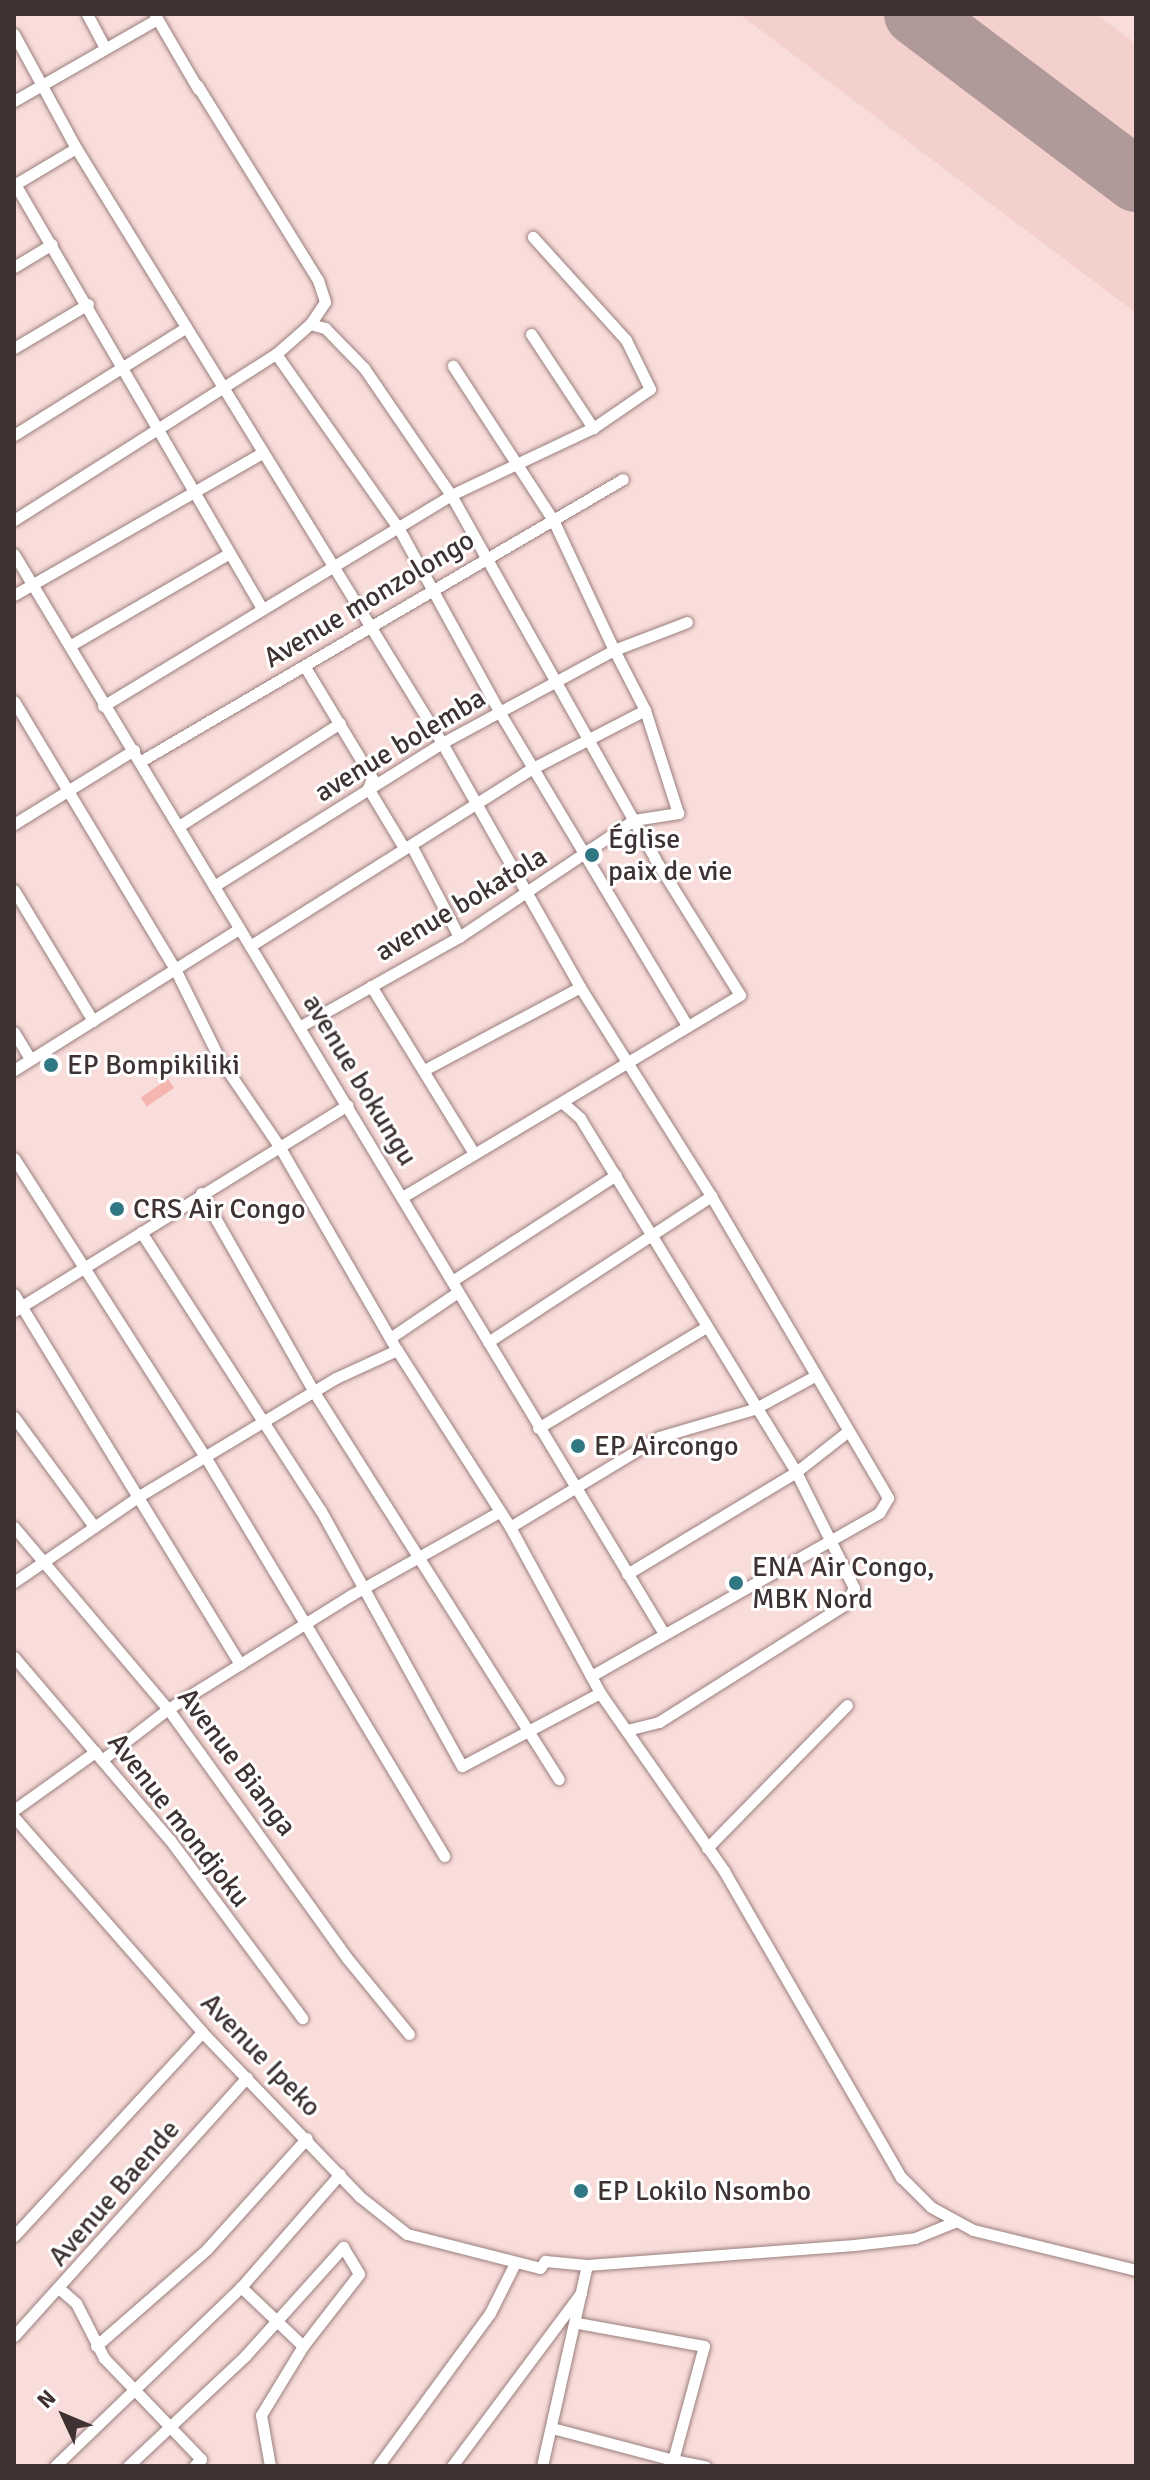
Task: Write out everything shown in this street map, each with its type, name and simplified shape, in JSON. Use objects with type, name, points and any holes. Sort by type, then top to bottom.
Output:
[{"type":"street","points":[[87,14],[103,44]]},
{"type":"street","points":[[14,101],[42,86],[103,44],[156,16],[318,280],[325,302],[310,324],[276,354],[14,520]]},
{"type":"street","points":[[14,34],[76,148],[442,743],[530,891],[580,987],[626,1065],[711,1196],[813,1377],[888,1498],[879,1513],[830,1537],[591,1676]]},
{"type":"street","points":[[197,85],[202,99]]},
{"type":"street","points":[[76,148],[14,185],[124,363],[156,432],[262,609]]},
{"type":"street","points":[[103,706],[451,495],[517,461],[593,428],[650,389],[648,376],[626,340],[533,237]]},
{"type":"street","points":[[14,267],[52,244]]},
{"type":"street","points":[[14,348],[88,304]]},
{"type":"street","points":[[310,324],[341,339],[451,495],[634,820],[740,995],[563,1103],[472,1150],[402,1197]]},
{"type":"street","points":[[14,435],[124,363],[185,328]]},
{"type":"street","points":[[531,334],[593,428]]},
{"type":"street","points":[[276,354],[399,529],[430,592],[500,713],[687,1026]]},
{"type":"street","name":"avenue bokatola","points":[[299,1027],[459,937],[587,855],[634,820],[680,809],[645,710],[553,520],[453,366]]},
{"type":"street","points":[[14,595],[262,453]]},
{"type":"street","name":"Avenue monzolongo","points":[[141,761],[305,667],[486,556],[623,479]]},
{"type":"street","name":"avenue bokungu","points":[[14,554],[71,645],[103,706],[141,761],[239,929],[348,1105],[574,1489],[663,1632]]},
{"type":"street","points":[[71,645],[228,554]]},
{"type":"street","points":[[614,650],[687,622]]},
{"type":"street","name":"avenue bolemba","points":[[214,886],[442,743],[614,650]]},
{"type":"street","points":[[305,667],[372,778],[368,788],[408,847],[459,937]]},
{"type":"street","points":[[14,701],[175,969],[219,1058],[279,1146],[397,1350],[510,1527],[600,1693],[707,1848],[901,2177],[954,2222],[1136,2270]]},
{"type":"street","points":[[250,946],[476,802],[587,738],[645,710]]},
{"type":"street","points":[[179,826],[340,723]]},
{"type":"street","points":[[14,824],[134,750]]},
{"type":"street","points":[[14,890],[93,1021]]},
{"type":"street","points":[[14,1070],[239,929]]},
{"type":"street","points":[[371,986],[426,1069],[472,1150]]},
{"type":"street","points":[[426,1069],[580,987]]},
{"type":"street","points":[[14,1032],[30,1059]]},
{"type":"street","points":[[563,1103],[616,1175],[754,1409],[796,1472],[854,1588],[844,1605],[659,1722],[626,1730]]},
{"type":"street","points":[[18,1309],[84,1264],[348,1105]]},
{"type":"street","points":[[14,1158],[206,1458],[303,1626],[444,1856]]},
{"type":"street","points":[[390,1338],[455,1287],[616,1175]]},
{"type":"street","points":[[201,1193],[314,1392],[423,1557],[559,1779]]},
{"type":"street","points":[[488,1342],[711,1196]]},
{"type":"street","points":[[141,1232],[260,1425],[321,1511],[462,1766],[530,1735],[600,1693]]},
{"type":"street","points":[[14,1294],[18,1309],[240,1664]]},
{"type":"street","points":[[538,1428],[706,1327]]},
{"type":"street","points":[[14,1582],[136,1498],[314,1392],[397,1350]]},
{"type":"street","points":[[510,1527],[659,1437],[754,1409],[813,1377]]},
{"type":"street","points":[[14,1417],[93,1525]]},
{"type":"street","points":[[627,1574],[796,1472],[847,1432]]},
{"type":"street","points":[[14,1810],[240,1664],[499,1512]]},
{"type":"street","name":"Avenue Bianga","points":[[14,1527],[168,1709],[347,1958],[409,2034]]},
{"type":"street","name":"Avenue mondjoku","points":[[14,1657],[99,1755],[302,2018]]},
{"type":"street","points":[[707,1848],[847,1705]]},
{"type":"street","name":"Avenue Ipeko","points":[[14,1817],[202,2032],[401,2232],[515,2263],[587,2265],[903,2240],[954,2222]]},
{"type":"street","points":[[14,2236],[202,2032]]},
{"type":"street","name":"Avenue Baende","points":[[14,2336],[61,2290],[247,2077]]},
{"type":"street","points":[[96,2346],[207,2249],[307,2138]]},
{"type":"street","points":[[55,2466],[241,2287],[340,2174]]},
{"type":"street","points":[[128,2466],[275,2320],[343,2247],[359,2274],[303,2346],[261,2415],[270,2466]]},
{"type":"street","points":[[378,2466],[490,2313],[515,2263]]},
{"type":"street","points":[[542,2466],[577,2323],[587,2265]]},
{"type":"street","points":[[241,2287],[303,2346]]},
{"type":"street","points":[[61,2290],[76,2303],[96,2346],[132,2392],[201,2459],[194,2466]]},
{"type":"street","points":[[452,2466],[581,2293]]},
{"type":"street","points":[[577,2323],[704,2346],[672,2463]]},
{"type":"street","points":[[552,2428],[672,2463],[705,2466]]},
{"type":"shaded area","points":[[739,14],[1096,14],[1136,44],[1136,313]]},
{"type":"building","points":[[168,1079],[174,1088],[147,1107],[141,1097]]},
{"type":"runway","points":[[916,14],[1136,180]]},
{"type":"place","name":"Église paix de vie","points":[[592,855]]},
{"type":"place","name":"EP Bompikiliki","points":[[51,1065]]},
{"type":"place","name":"CRS Air Congo","points":[[117,1209]]},
{"type":"place","name":"EP Aircongo","points":[[578,1446]]},
{"type":"place","name":"ENA Air Congo, MBK Nord","points":[[736,1583]]},
{"type":"place","name":"EP Lokilo Nsombo","points":[[581,2191]]}]
